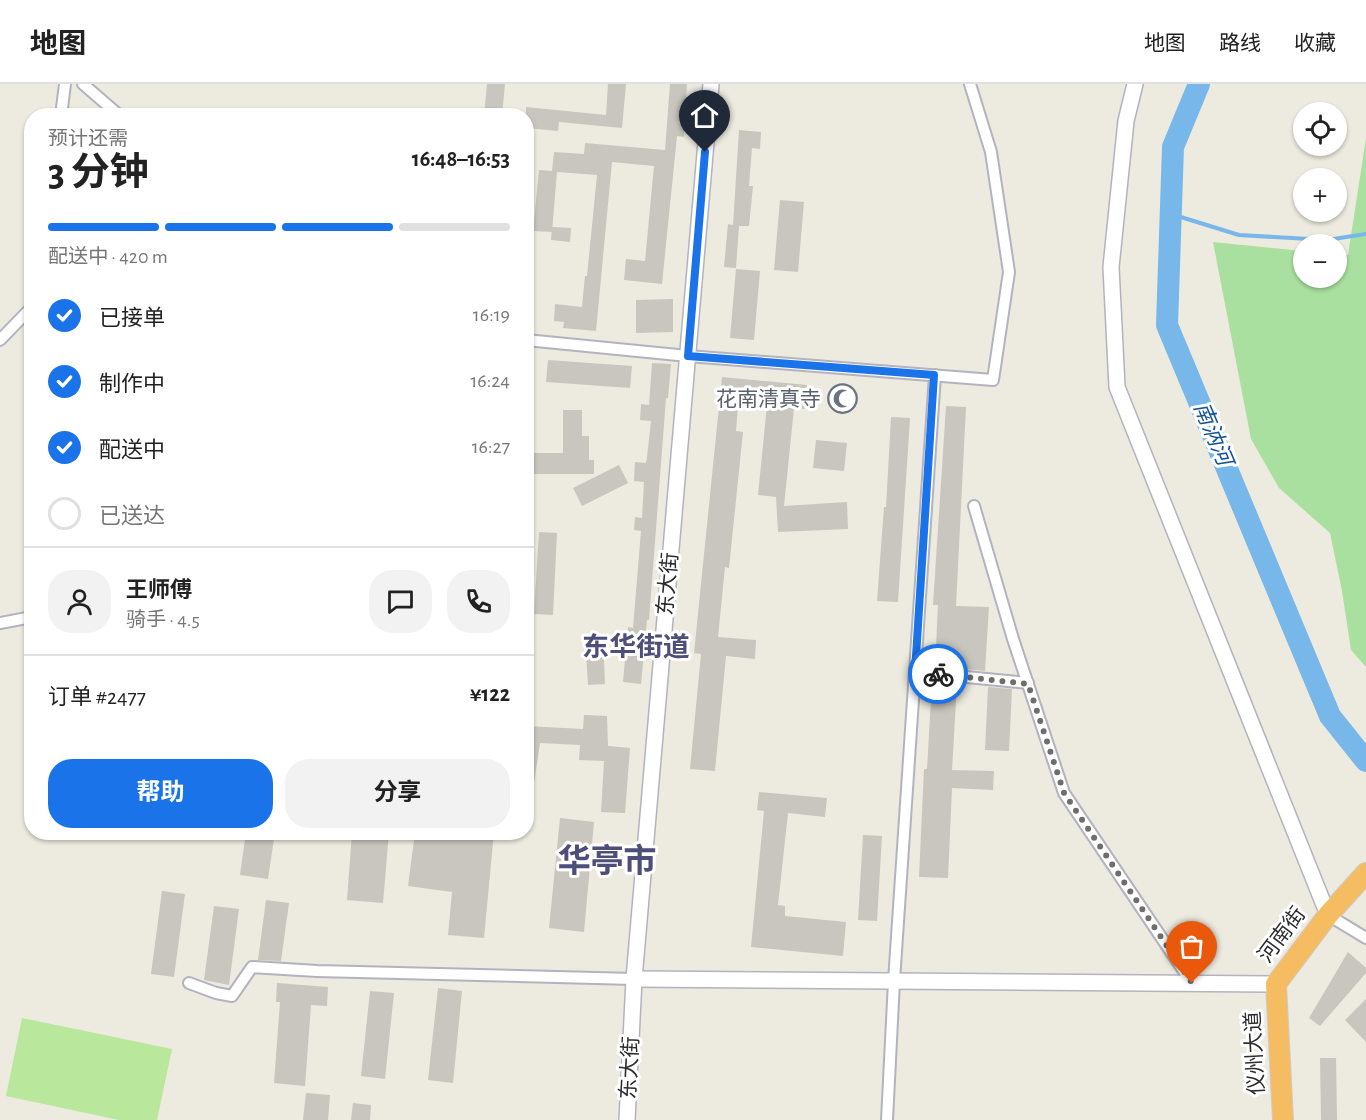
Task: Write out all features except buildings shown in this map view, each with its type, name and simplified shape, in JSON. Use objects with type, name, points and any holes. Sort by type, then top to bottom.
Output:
[{"type":"highway","name":"河南街","points":[[1276,984],[1328,915],[1366,873]]},
{"type":"highway","name":"仪州大道","points":[[1276,984],[1283,1120]]},
{"type":"street","points":[[63,108],[65,84]]},
{"type":"street","points":[[83,84],[111,108]]},
{"type":"street","name":"东大街","points":[[627,1120],[634,979],[711,84]]},
{"type":"street","points":[[534,341],[688,356],[993,380],[1009,272],[991,152],[970,84]]},
{"type":"street","points":[[1135,84],[1126,121],[1111,267],[1116,387],[1328,915],[1366,938]]},
{"type":"street","points":[[0,340],[24,315]]},
{"type":"street","points":[[887,1120],[934,375]]},
{"type":"street","points":[[974,506],[1064,793],[1192,983]]},
{"type":"street","points":[[0,624],[24,620]]},
{"type":"street","points":[[915,672],[1028,684]]},
{"type":"street","points":[[189,983],[232,996],[252,967],[634,979],[1276,984]]},
{"type":"green space","points":[[1366,138],[1366,667],[1351,650],[1330,533],[1279,488],[1251,439],[1213,242],[1293,250],[1293,288],[1347,288],[1348,255]]},
{"type":"green space","points":[[22,1018],[172,1049],[157,1120],[119,1120],[6,1096]]},
{"type":"waterway","name":"南汭河","points":[[1199,84],[1173,147],[1167,325],[1330,716],[1366,761]]},
{"type":"waterway","points":[[1171,214],[1239,235],[1327,240],[1366,234]]},
{"type":"way so far","points":[[938,674],[1028,684],[1064,793],[1192,983]]},
{"type":"place","name":"花南清真寺","points":[[842,399]]},
{"type":"district","name":"东华街道","points":[[636,647]]},
{"type":"district","name":"华亭市","points":[[607,862]]},
{"type":"route","points":[[705,152],[688,356],[934,375],[915,672],[938,674]]}]
